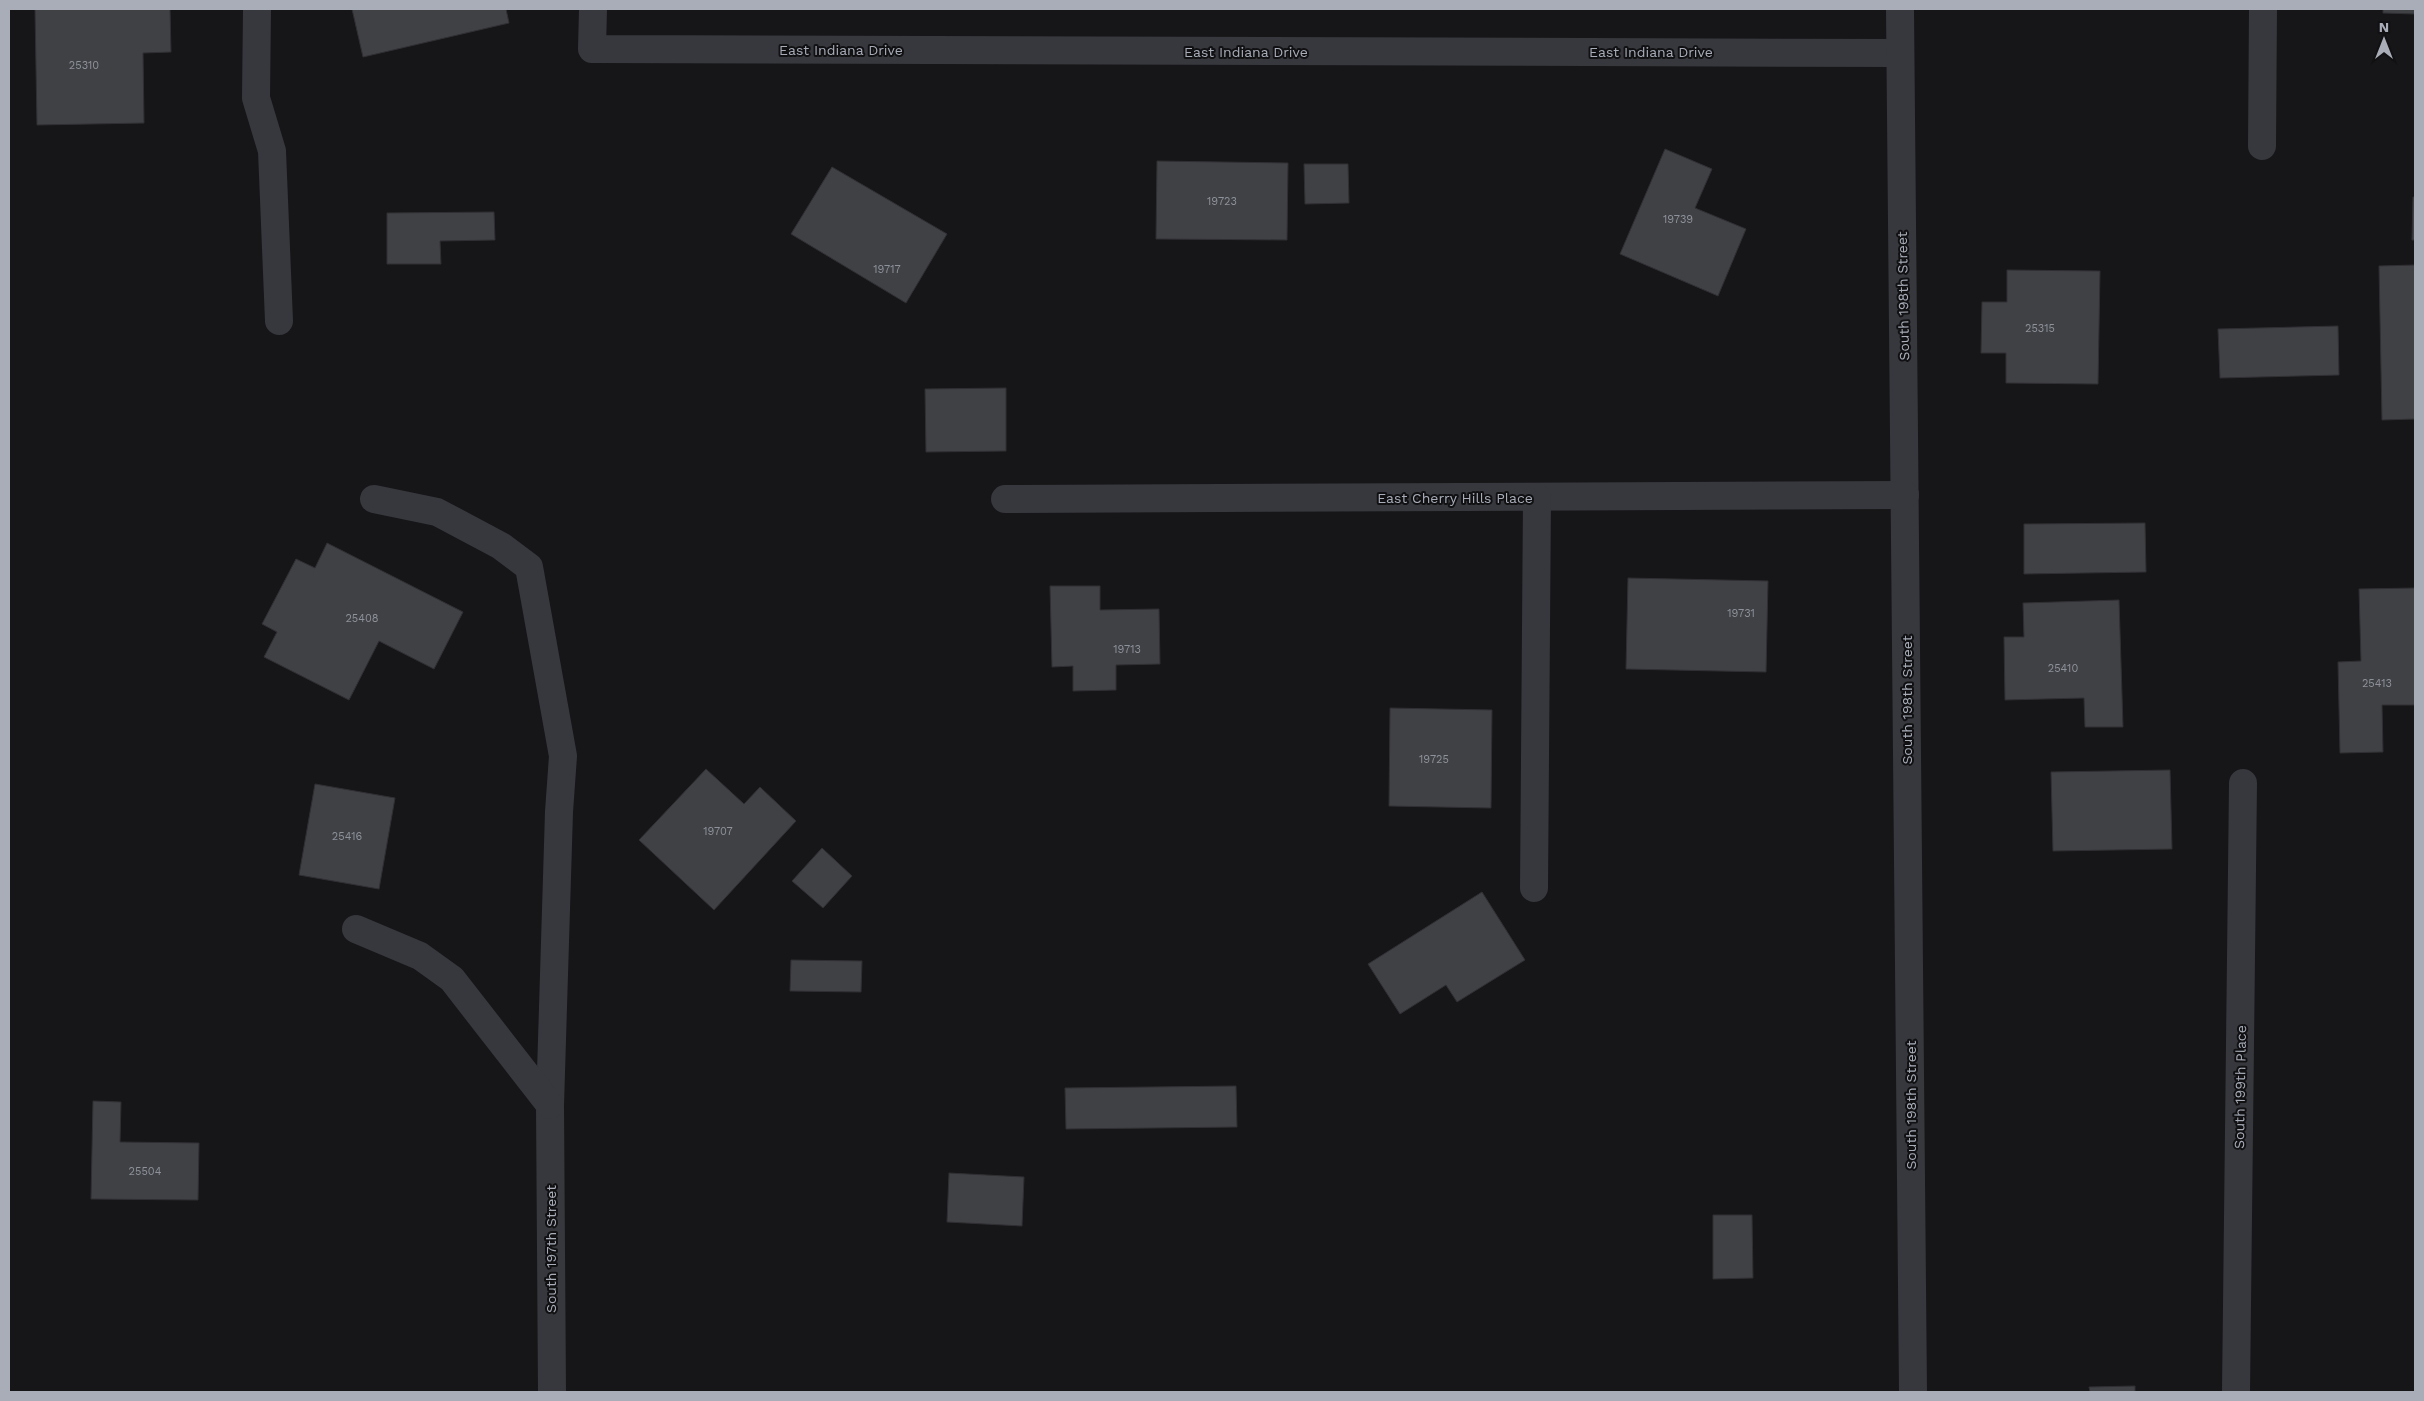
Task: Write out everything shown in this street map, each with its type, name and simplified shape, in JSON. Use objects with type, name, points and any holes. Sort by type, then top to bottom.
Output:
[{"type":"street","points":[[257,9],[256,98],[272,151],[279,321]]},
{"type":"street","name":"East Indiana Drive","points":[[592,9],[592,49],[1900,53]]},
{"type":"street","name":"South 198th Street","points":[[1900,9],[1913,1392]]},
{"type":"street","points":[[2262,146],[2263,9]]},
{"type":"street","name":"East Cherry Hills Place","points":[[1005,499],[1905,495]]},
{"type":"street","points":[[1534,888],[1536,497]]},
{"type":"street","name":"South 197th Street","points":[[374,500],[437,512],[501,546],[529,567],[563,756],[559,812],[550,1105],[552,1392]]},
{"type":"street","name":"South 199th Place","points":[[2236,1392],[2244,783]]},
{"type":"street","points":[[356,929],[420,956],[452,979],[550,1105]]},
{"type":"building","points":[[35,9],[170,9],[171,52],[143,53],[144,123],[37,125]]},
{"type":"building","points":[[352,9],[506,9],[509,23],[363,57]]},
{"type":"building","points":[[2383,9],[2415,9],[2415,14],[2383,13]]},
{"type":"building","points":[[1665,149],[1712,169],[1695,208],[1746,229],[1718,296],[1620,254]]},
{"type":"building","points":[[1157,161],[1288,163],[1287,240],[1156,239]]},
{"type":"building","points":[[1304,164],[1348,164],[1349,203],[1305,204]]},
{"type":"building","points":[[832,167],[947,234],[906,303],[791,234]]},
{"type":"building","points":[[2413,197],[2415,197],[2415,240],[2412,240]]},
{"type":"building","points":[[494,212],[495,240],[440,241],[441,264],[387,264],[387,213]]},
{"type":"building","points":[[2415,265],[2415,419],[2382,420],[2379,266]]},
{"type":"building","points":[[2007,270],[2100,271],[2098,384],[2006,383],[2006,353],[1981,353],[1982,302],[2007,302]]},
{"type":"building","points":[[2338,326],[2339,375],[2220,378],[2218,329]]},
{"type":"building","points":[[1006,388],[1006,451],[926,452],[925,389]]},
{"type":"building","points":[[2145,523],[2146,572],[2024,574],[2024,524]]},
{"type":"building","points":[[327,543],[463,612],[434,669],[379,641],[349,700],[264,657],[277,632],[262,624],[296,559],[315,568]]},
{"type":"building","points":[[1628,578],[1768,581],[1766,672],[1626,669]]},
{"type":"building","points":[[1050,586],[1100,586],[1100,610],[1159,609],[1160,664],[1116,665],[1116,690],[1073,691],[1073,666],[1052,667]]},
{"type":"building","points":[[2415,588],[2415,705],[2382,705],[2383,752],[2340,753],[2338,662],[2361,661],[2359,589]]},
{"type":"building","points":[[2119,600],[2123,727],[2085,727],[2084,698],[2005,700],[2004,637],[2024,637],[2023,603]]},
{"type":"building","points":[[1390,708],[1492,710],[1491,808],[1389,806]]},
{"type":"building","points":[[706,769],[744,804],[760,787],[796,821],[714,910],[639,840]]},
{"type":"building","points":[[2170,770],[2172,849],[2053,851],[2051,772]]},
{"type":"building","points":[[315,784],[395,798],[379,889],[299,875]]},
{"type":"building","points":[[822,848],[852,876],[823,908],[792,881]]},
{"type":"building","points":[[1482,892],[1525,960],[1457,1002],[1446,985],[1400,1014],[1368,964]]},
{"type":"building","points":[[791,960],[862,961],[861,992],[790,991]]},
{"type":"building","points":[[1236,1086],[1237,1127],[1066,1129],[1065,1088]]},
{"type":"building","points":[[93,1101],[121,1102],[120,1142],[199,1143],[198,1200],[91,1199]]},
{"type":"building","points":[[949,1173],[1024,1177],[1022,1226],[947,1222]]},
{"type":"building","points":[[1713,1215],[1752,1215],[1753,1278],[1713,1279]]},
{"type":"building","points":[[2135,1386],[2135,1392],[2090,1392],[2089,1387]]}]
